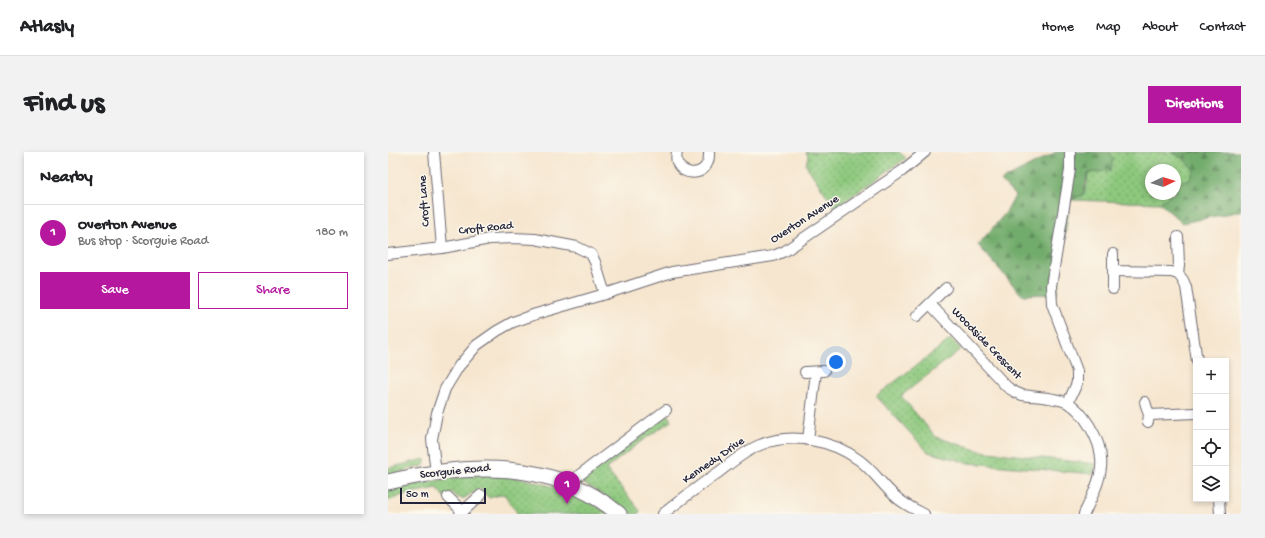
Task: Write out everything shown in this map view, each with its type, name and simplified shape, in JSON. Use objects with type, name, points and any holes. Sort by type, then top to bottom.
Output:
[{"type":"street","name":"Croft Lane","points":[[434,152],[442,248]]},
{"type":"street","points":[[677,152],[679,166],[683,170],[694,173],[700,171],[708,163],[709,152]]},
{"type":"street","name":"Overton Avenue","points":[[436,472],[432,439],[445,389],[459,366],[477,345],[497,331],[513,322],[672,272],[773,256],[785,251],[902,171],[925,152]]},
{"type":"street","points":[[1070,152],[1070,170],[1052,286],[1052,304],[1077,371],[1077,383],[1068,403],[1077,410],[1094,432],[1100,446],[1102,456],[1102,466],[1099,478],[1084,514]]},
{"type":"street","points":[[1178,237],[1178,274]]},
{"type":"street","name":"Croft Road","points":[[388,254],[442,248],[490,239],[535,239],[577,247],[590,254],[595,262],[605,294]]},
{"type":"street","points":[[1113,254],[1113,289]]},
{"type":"street","points":[[1113,271],[1171,272],[1178,274],[1186,287],[1197,358]]},
{"type":"street","points":[[917,316],[946,288]]},
{"type":"street","name":"Woodside Crescent","points":[[930,304],[1008,387],[1022,395],[1068,403]]},
{"type":"street","points":[[805,372],[820,372],[808,440]]},
{"type":"street","points":[[1145,402],[1148,419],[1193,413]]},
{"type":"street","points":[[570,484],[578,476],[666,410]]},
{"type":"street","name":"Kennedy Drive","points":[[663,514],[744,454],[760,445],[778,440],[790,439],[825,443],[845,451],[870,469],[895,496],[906,505],[924,514]]},
{"type":"street","name":"Scorguie Road","points":[[388,482],[436,472],[472,468],[514,470],[570,484],[590,494],[619,514]]},
{"type":"street","points":[[448,497],[461,513],[481,495]]},
{"type":"street","points":[[1219,502],[1220,514]]},
{"type":"green space","points":[[806,152],[899,152],[906,158],[835,208],[806,165],[808,156]]},
{"type":"green space","points":[[1056,152],[1111,152],[1110,153],[1113,160],[1110,171],[1088,173],[1083,195],[1070,200],[1057,294],[1022,295],[978,245],[1007,211],[1015,196],[1001,181]]},
{"type":"green space","points":[[1111,152],[1172,152],[1184,159],[1194,170],[1190,179],[1182,181],[1181,183],[1181,164],[1145,164],[1145,200],[1164,200],[1160,203],[1070,200],[1083,195],[1087,185],[1088,173],[1096,172]]},
{"type":"green space","points":[[1172,152],[1241,152],[1241,211],[1182,223],[1160,203],[1164,200],[1181,200],[1181,183],[1182,181],[1190,179],[1194,170],[1184,159]]},
{"type":"green space","points":[[951,339],[961,349],[901,396],[936,437],[980,451],[1095,464],[1094,474],[968,463],[928,452],[876,396]]},
{"type":"green space","points":[[668,415],[671,421],[640,442],[606,469],[640,511],[638,514],[633,514],[583,483],[586,476]]},
{"type":"green space","points":[[425,459],[423,466],[388,475],[388,468]]},
{"type":"green space","points":[[468,476],[502,476],[545,484],[584,500],[609,514],[518,514],[504,494],[489,498],[480,488],[463,499],[457,497],[452,492],[444,497],[437,488],[405,494],[388,501],[388,489]]},
{"type":"place","name":"Overton Avenue","points":[[567,504]]}]
